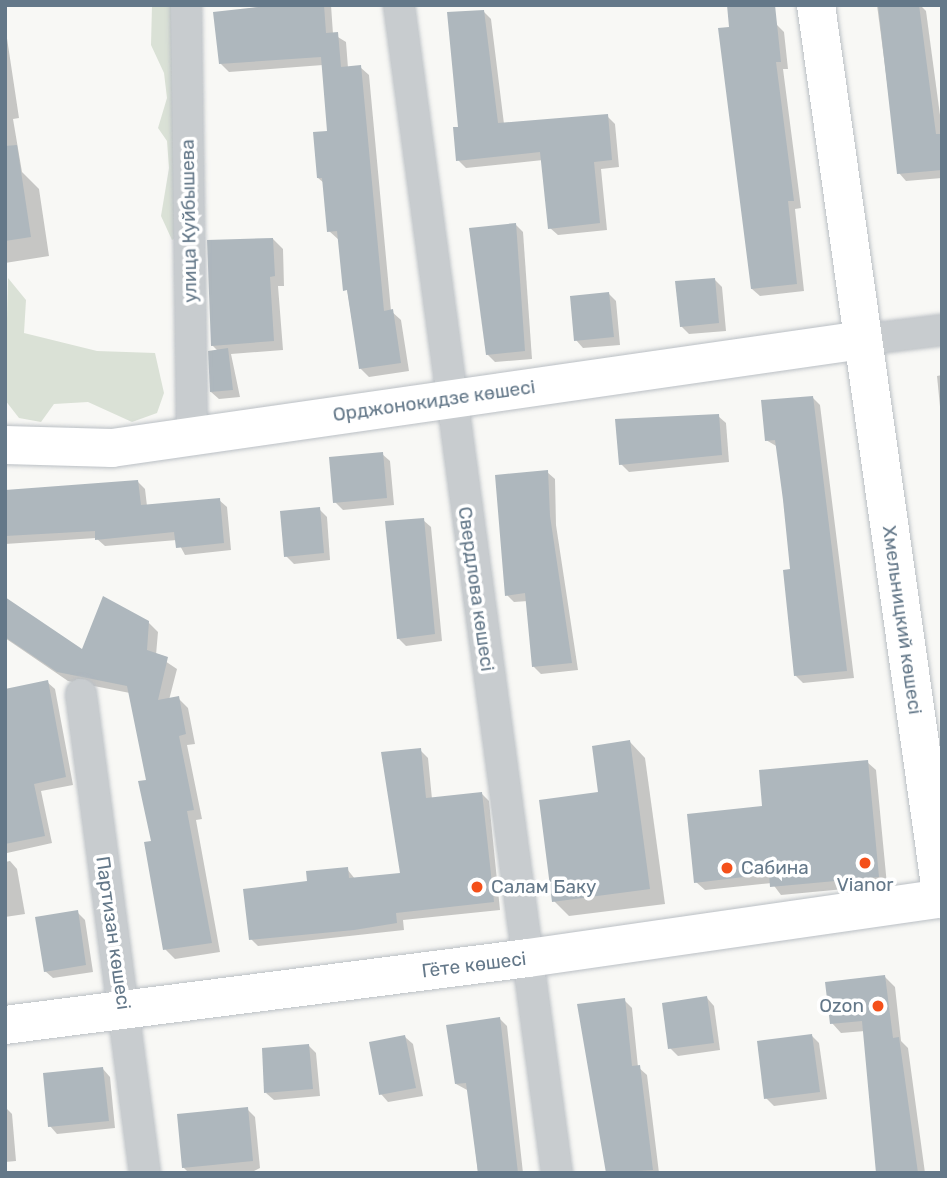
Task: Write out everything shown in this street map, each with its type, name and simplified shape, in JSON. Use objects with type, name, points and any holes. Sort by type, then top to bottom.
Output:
[{"type":"main road","name":"Хмельницкий көшесі","points":[[816,5],[942,899]]},
{"type":"main road","name":"Орджонокидзе көшесі","points":[[5,445],[113,448],[449,397],[862,340]]},
{"type":"main road","name":"Гёте көшесі","points":[[5,1025],[527,958],[942,899]]},
{"type":"street","name":"улица Куйбышева","points":[[186,5],[192,438]]},
{"type":"street","name":"Свердлова көшесі","points":[[399,5],[449,397],[556,1173]]},
{"type":"street","points":[[862,340],[942,330]]},
{"type":"street","name":"Партизан көшесі","points":[[81,694],[145,1173]]},
{"type":"shaded area","points":[[152,5],[179,5],[187,230],[172,240],[161,216],[169,168],[167,141],[158,128],[167,98],[164,73],[151,45]]},
{"type":"shaded area","points":[[8,278],[26,300],[24,333],[97,351],[155,353],[164,393],[157,413],[132,422],[88,402],[54,404],[41,422],[19,418],[5,400]]},
{"type":"building","points":[[276,5],[324,5],[326,33],[338,32],[341,67],[361,65],[384,311],[393,309],[401,363],[359,369],[347,290],[343,291],[337,231],[327,232],[322,178],[317,178],[313,132],[327,131],[321,57],[219,64],[213,12]]},
{"type":"building","points":[[727,5],[775,5],[781,62],[776,62],[794,201],[788,201],[797,284],[751,289],[718,28],[729,27]]},
{"type":"building","points":[[878,5],[919,5],[936,134],[942,134],[942,170],[897,174]]},
{"type":"building","points":[[484,10],[498,123],[608,114],[612,160],[594,162],[600,223],[548,229],[540,152],[456,161],[453,127],[458,127],[447,12]]},
{"type":"building","points":[[17,145],[31,237],[5,241],[5,146]]},
{"type":"building","points":[[516,223],[525,351],[486,355],[469,228]]},
{"type":"building","points":[[273,238],[275,276],[270,277],[274,341],[211,346],[207,240]]},
{"type":"building","points":[[715,278],[719,323],[680,327],[675,281]]},
{"type":"building","points":[[609,292],[614,337],[574,341],[570,296]]},
{"type":"building","points":[[228,348],[233,390],[210,392],[208,351]]},
{"type":"building","points":[[813,396],[847,671],[794,676],[783,570],[790,569],[783,500],[775,440],[765,441],[761,400]]},
{"type":"building","points":[[719,414],[722,455],[619,465],[615,419]]},
{"type":"building","points":[[383,452],[387,498],[333,503],[329,457]]},
{"type":"building","points":[[548,470],[550,516],[572,663],[532,667],[525,593],[505,596],[495,475]]},
{"type":"building","points":[[138,480],[141,505],[220,498],[224,543],[176,548],[174,532],[95,540],[95,531],[5,536],[5,490]]},
{"type":"building","points":[[320,507],[324,553],[284,557],[280,511]]},
{"type":"building","points":[[424,518],[435,634],[397,639],[385,521]]},
{"type":"building","points":[[103,596],[149,621],[147,650],[168,657],[158,700],[179,696],[186,734],[179,736],[194,810],[187,811],[212,943],[163,950],[144,842],[151,841],[138,781],[146,780],[127,686],[57,672],[5,637],[5,597],[82,649]]},
{"type":"building","points":[[48,680],[66,777],[34,784],[45,836],[5,844],[5,689]]},
{"type":"building","points":[[630,740],[650,889],[552,902],[539,800],[598,792],[592,746]]},
{"type":"building","points":[[421,748],[426,798],[482,792],[494,902],[396,913],[397,923],[354,930],[249,940],[243,889],[307,881],[306,871],[348,867],[349,878],[400,873],[381,752]]},
{"type":"building","points":[[868,760],[879,877],[770,887],[769,874],[694,883],[687,814],[762,806],[759,770]]},
{"type":"building","points":[[78,910],[86,965],[44,972],[35,917]]},
{"type":"building","points":[[885,975],[893,1038],[899,1037],[918,1173],[876,1173],[862,1021],[830,1024],[825,982]]},
{"type":"building","points":[[707,996],[714,1043],[668,1049],[662,1003]]},
{"type":"building","points":[[625,998],[632,1066],[640,1065],[653,1170],[606,1173],[577,1004]]},
{"type":"building","points":[[500,1017],[518,1173],[478,1173],[466,1083],[455,1084],[446,1025]]},
{"type":"building","points":[[812,1034],[820,1092],[764,1099],[757,1041]]},
{"type":"building","points":[[405,1035],[416,1088],[379,1095],[369,1042]]},
{"type":"building","points":[[309,1044],[313,1089],[264,1093],[262,1048]]},
{"type":"building","points":[[103,1067],[109,1121],[48,1127],[43,1073]]},
{"type":"building","points":[[248,1107],[253,1161],[182,1168],[177,1114]]},
{"type":"place","name":"Vianor","points":[[865,863]]},
{"type":"place","name":"Сабина","points":[[727,868]]},
{"type":"place","name":"Салам Баку","points":[[477,887]]},
{"type":"place","name":"Ozon","points":[[878,1006]]}]
